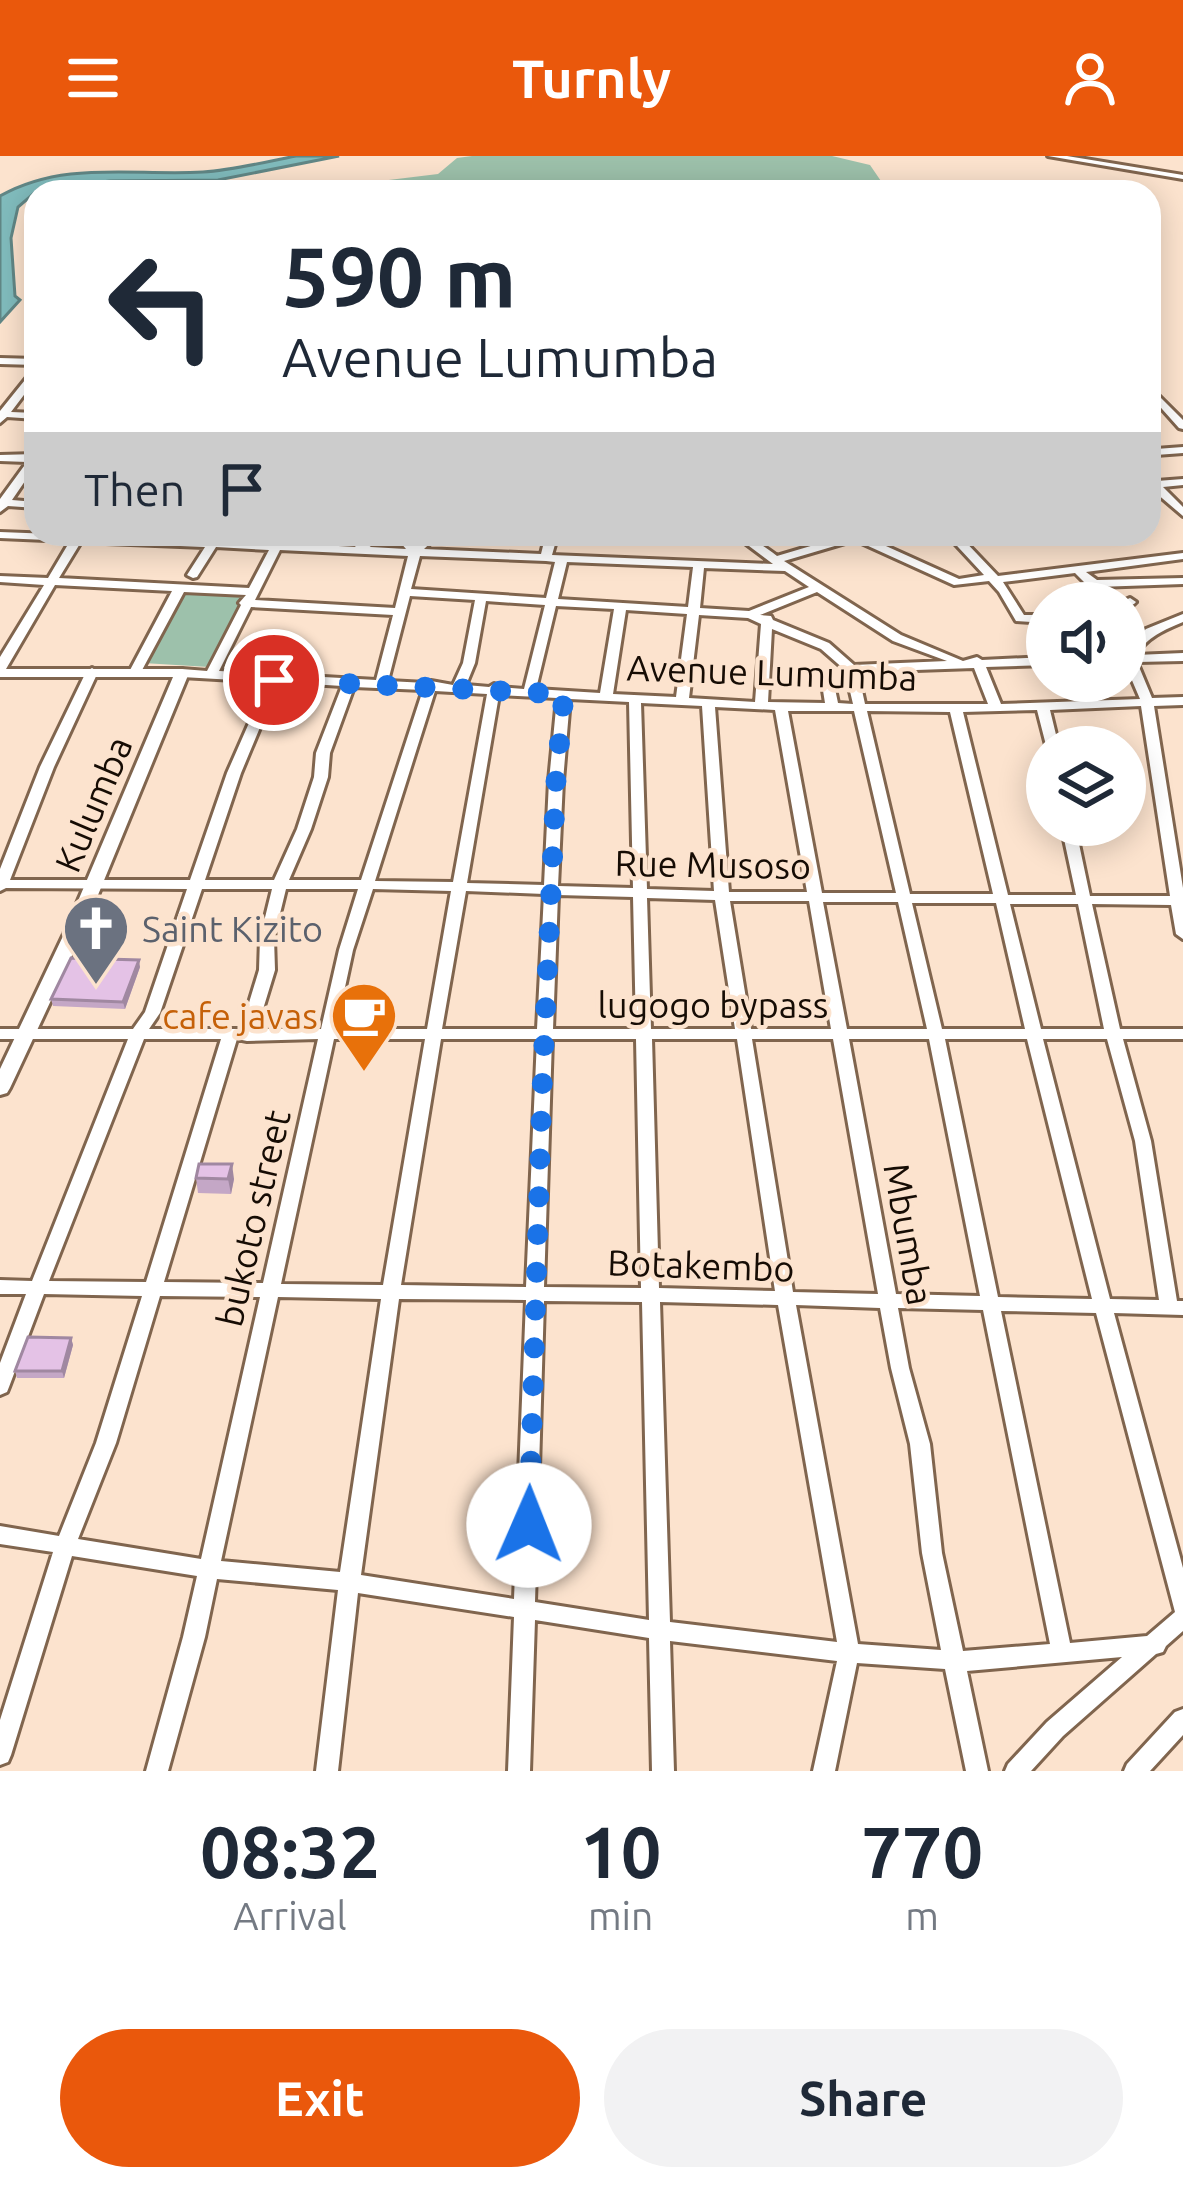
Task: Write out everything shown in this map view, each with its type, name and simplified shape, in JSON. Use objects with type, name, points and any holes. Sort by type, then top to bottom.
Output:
[{"type":"street","points":[[1052,156],[1183,177]]},
{"type":"street","points":[[0,388],[23,389]]},
{"type":"street","points":[[1,416],[23,389]]},
{"type":"street","points":[[1161,401],[1183,426]]},
{"type":"street","points":[[2,504],[24,474]]},
{"type":"street","points":[[1161,492],[1183,513]]},
{"type":"street","points":[[1,675],[21,628],[56,581],[74,546]]},
{"type":"street","points":[[193,575],[211,546]]},
{"type":"street","points":[[211,674],[277,546]]},
{"type":"street","points":[[322,546],[788,568]]},
{"type":"street","points":[[363,546],[370,551]]},
{"type":"street","points":[[410,546],[415,552]]},
{"type":"street","points":[[381,684],[415,552],[421,546]]},
{"type":"street","points":[[545,558],[548,546]]},
{"type":"street","points":[[756,546],[897,638],[957,661]]},
{"type":"street","points":[[775,560],[823,546]]},
{"type":"street","points":[[883,546],[958,583],[1183,556]]},
{"type":"street","points":[[963,546],[994,579],[1020,619],[1026,619]]},
{"type":"street","points":[[530,690],[562,558]]},
{"type":"street","points":[[682,702],[699,565]]},
{"type":"street","points":[[1077,569],[1091,583],[1102,585],[1138,579],[1183,580]]},
{"type":"street","points":[[0,579],[180,588],[400,612]]},
{"type":"street","points":[[750,615],[820,587]]},
{"type":"street","points":[[135,672],[180,588]]},
{"type":"street","points":[[406,592],[750,615],[825,646],[851,669],[936,1035],[1062,1654]]},
{"type":"street","points":[[459,686],[469,663],[481,596]]},
{"type":"street","points":[[606,696],[622,606]]},
{"type":"street","points":[[1146,636],[1183,618]]},
{"type":"street","points":[[760,706],[767,619]]},
{"type":"street","points":[[1146,658],[1183,657]]},
{"type":"street","points":[[977,661],[995,708]]},
{"type":"street","points":[[851,669],[1026,661]]},
{"type":"street","points":[[0,885],[47,767],[92,672]]},
{"type":"street","name":"Kulumba","points":[[0,1088],[97,886],[182,673]]},
{"type":"street","name":"Avenue Lumumba","points":[[1,675],[211,674],[782,707],[995,708],[1183,701]]},
{"type":"street","points":[[0,1387],[139,1032],[152,1013],[194,885],[274,680]]},
{"type":"street","points":[[0,1755],[65,1546],[106,1443],[152,1290],[239,1036],[267,970],[267,938],[280,884],[304,830],[321,777],[323,753],[349,683]]},
{"type":"street","points":[[828,684],[832,708]]},
{"type":"street","name":"bukoto street","points":[[157,1771],[208,1569],[364,885],[430,685]]},
{"type":"street","points":[[327,1771],[346,1582],[456,888],[494,688]]},
{"type":"street","points":[[519,1771],[564,694]]},
{"type":"street","points":[[635,699],[663,1771]]},
{"type":"street","points":[[1147,701],[1183,934]]},
{"type":"street","points":[[708,704],[722,896],[785,1301],[849,1653],[824,1771]]},
{"type":"street","points":[[1043,706],[1047,726]]},
{"type":"street","name":"Mbumba","points":[[782,707],[837,1033],[920,1444],[932,1553],[977,1771]]},
{"type":"street","points":[[956,708],[1034,1032],[1183,1606]]},
{"type":"street","points":[[1072,846],[1113,1033],[1143,1141],[1176,1307]]},
{"type":"street","name":"Rue Musoso","points":[[0,885],[364,885],[722,896],[1180,901]]},
{"type":"street","name":"lugogo bypass","points":[[0,1034],[1183,1034]]},
{"type":"street","name":"Botakembo","points":[[0,1287],[653,1294],[785,1301],[1176,1307]]},
{"type":"street","points":[[0,1535],[208,1569],[346,1582],[662,1631],[849,1653],[955,1660],[1156,1645]]},
{"type":"street","points":[[1016,1771],[1055,1729],[1183,1618]]},
{"type":"street","points":[[1135,1771],[1183,1720]]},
{"type":"green space","points":[[832,156],[870,165],[880,180],[389,180],[438,174],[457,158]]},
{"type":"green space","points":[[182,592],[245,596],[209,667],[143,663]]},
{"type":"water","points":[[296,156],[339,156],[218,180],[42,180],[99,172],[238,168]]},
{"type":"water","points":[[24,185],[24,202],[18,207],[11,238],[15,296],[20,300],[0,322],[0,196]]},
{"type":"building","name":"Saint Kizito","points":[[71,958],[139,960],[123,1002],[51,999]]},
{"type":"building","points":[[199,1164],[232,1164],[228,1179],[196,1178]]},
{"type":"building","points":[[28,1337],[71,1338],[62,1371],[15,1371]]},
{"type":"place","name":"Saint Kizito","points":[[96,987]]},
{"type":"place","name":"cafe javas","points":[[364,1074]]},
{"type":"route","points":[[274,680],[564,694],[542,1090],[529,1525]]}]
